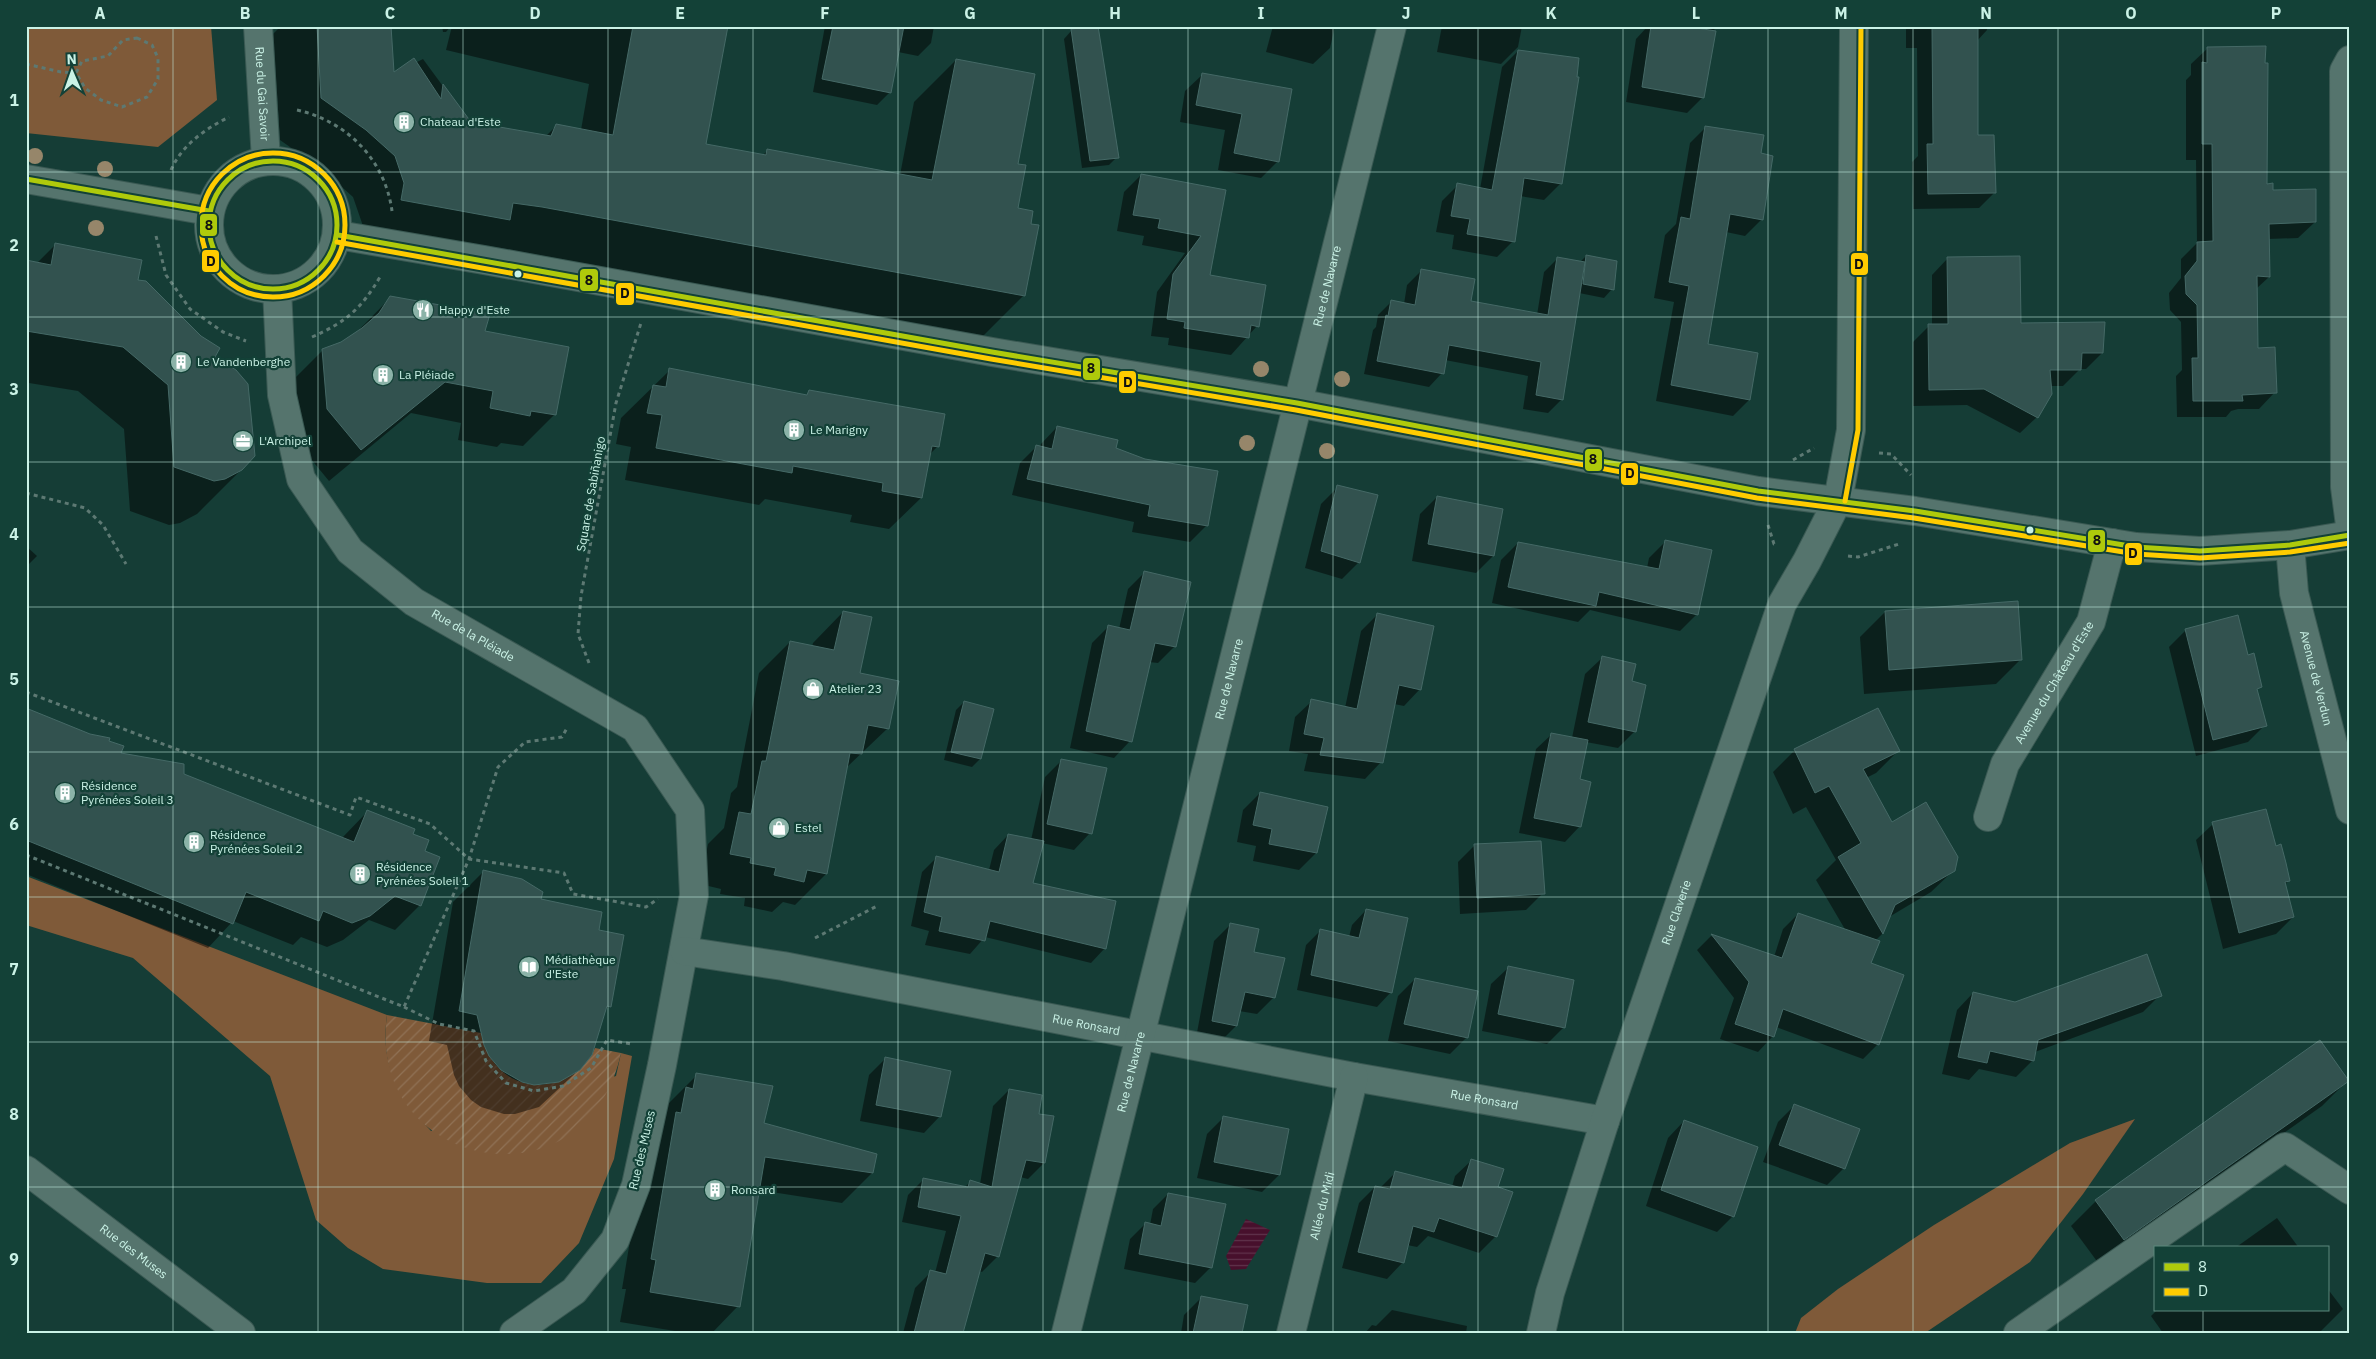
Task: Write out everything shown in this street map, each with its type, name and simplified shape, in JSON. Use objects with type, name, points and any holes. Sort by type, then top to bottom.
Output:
[{"type":"street","name":"Rue du Gai Savoir","points":[[258,26],[266,160]]},
{"type":"street","name":"Rue de Navarre","points":[[1066,1333],[1142,1036],[1297,403],[1392,26]]},
{"type":"street","name":"Rue Claverie","points":[[1541,1333],[1550,1294],[1605,1121],[1782,604],[1807,561],[1838,500],[1851,430],[1854,26]]},
{"type":"street","points":[[2350,60],[2344,71],[2344,110],[2345,487],[2350,525]]},
{"type":"street","points":[[266,160],[286,161],[304,168],[320,180],[332,196],[338,216],[338,236],[331,256],[317,273],[298,285],[277,289],[257,288],[239,280],[224,267],[214,250],[209,231],[209,211],[217,193],[230,177],[246,166],[266,160]]},
{"type":"street","points":[[26,179],[209,211]]},
{"type":"street","points":[[338,236],[992,352],[1297,403],[1758,490],[1838,500],[2112,543],[2200,550],[2290,545],[2350,535]]},
{"type":"street","name":"Rue de la Pléiade","points":[[277,289],[282,395],[302,478],[350,551],[414,602],[635,728],[690,810],[694,895],[684,951]]},
{"type":"street","name":"Avenue du Château d'Este","points":[[1988,817],[2005,764],[2091,622],[2112,543]]},
{"type":"street","name":"Avenue de Verdun","points":[[2290,545],[2294,593],[2344,762],[2350,810]]},
{"type":"street","name":"Rue Ronsard","points":[[684,951],[783,966],[1354,1077],[1605,1121]]},
{"type":"street","name":"Rue des Muses","points":[[514,1333],[574,1292],[615,1240],[636,1185],[684,951]]},
{"type":"street","name":"Allée du Midi","points":[[1291,1333],[1354,1077]]},
{"type":"street","points":[[2018,1333],[2285,1147],[2350,1190]]},
{"type":"street","name":"Rue des Muses","points":[[26,1170],[241,1333]]},
{"type":"path","points":[[137,38],[152,45],[158,58],[158,78],[147,97],[122,107],[101,100],[85,88],[76,73],[82,61],[108,56],[123,40],[137,38]]},
{"type":"path","points":[[26,64],[61,72],[76,73]]},
{"type":"path","points":[[292,108],[316,114],[350,133],[375,161],[390,196],[392,214]]},
{"type":"path","points":[[170,172],[176,158],[205,129],[234,115]]},
{"type":"path","points":[[156,236],[166,275],[190,309],[223,332],[254,344]]},
{"type":"path","points":[[309,339],[335,327],[364,303],[384,271]]},
{"type":"path","name":"Square de Sabiñanigo","points":[[583,700],[595,679],[578,634],[581,596],[616,403],[651,290]]},
{"type":"path","points":[[26,493],[85,508],[103,525],[126,564]]},
{"type":"path","points":[[26,692],[350,814],[356,797],[430,824],[469,859],[564,873],[573,894],[646,907],[668,893],[694,895]]},
{"type":"path","points":[[404,1007],[469,859],[498,767],[526,742],[562,737],[583,700]]},
{"type":"path","points":[[26,855],[404,1007],[439,1024],[474,1031],[486,1062],[506,1083],[534,1091],[563,1086],[591,1068],[607,1040],[622,1041]]},
{"type":"path","points":[[783,966],[789,948],[811,940],[877,906]]},
{"type":"shaded area","points":[[30,26],[211,26],[217,100],[158,147],[26,133],[26,28]]},
{"type":"shaded area","points":[[26,876],[387,1015],[386,1050],[394,1079],[409,1105],[431,1131],[616,1076],[621,1053],[632,1056],[614,1159],[579,1243],[541,1283],[487,1283],[383,1269],[348,1248],[316,1220],[270,1076],[133,958],[26,925]]},
{"type":"shaded area","points":[[387,1015],[481,1033],[489,1054],[496,1065],[508,1076],[521,1082],[536,1085],[550,1084],[564,1079],[587,1061],[595,1048],[621,1053],[600,1104],[567,1137],[526,1152],[483,1152],[442,1137],[409,1109],[389,1067]]},
{"type":"shaded area","points":[[2135,1119],[2083,1194],[2030,1262],[1925,1333],[1795,1333],[1801,1318],[1838,1289],[1934,1225],[2070,1143]]},
{"type":"shaded area","points":[[1246,1219],[1270,1230],[1246,1269],[1231,1270],[1226,1256]]},
{"type":"building","points":[[317,26],[391,26],[394,72],[414,58],[441,99],[443,84],[471,122],[551,136],[556,124],[613,135],[633,26],[728,26],[706,144],[766,155],[767,149],[932,180],[956,59],[1035,74],[1018,164],[1026,165],[1018,208],[1033,211],[1031,224],[1039,225],[1025,296],[542,207],[513,203],[510,220],[401,200],[404,183],[395,156],[366,130],[321,98]]},
{"type":"building","points":[[833,26],[904,26],[891,93],[822,79]]},
{"type":"building","points":[[1098,26],[1119,158],[1090,161],[1071,29]]},
{"type":"building","points":[[1651,26],[1684,26],[1716,31],[1704,98],[1642,87]]},
{"type":"building","points":[[1932,26],[1978,26],[1978,135],[1994,135],[1996,193],[1928,194],[1927,144],[1933,144]]},
{"type":"building","points":[[2266,46],[2265,63],[2268,63],[2267,184],[2273,183],[2273,190],[2316,189],[2316,222],[2269,224],[2270,277],[2257,276],[2258,348],[2275,347],[2277,393],[2242,395],[2243,401],[2193,401],[2192,358],[2198,358],[2197,305],[2186,294],[2185,276],[2197,261],[2197,242],[2213,241],[2212,144],[2202,144],[2202,62],[2207,63],[2207,47]]},
{"type":"building","points":[[1518,50],[1579,58],[1577,77],[1579,77],[1562,184],[1524,178],[1515,242],[1467,234],[1470,219],[1451,216],[1457,183],[1492,190]]},
{"type":"building","points":[[1202,73],[1292,89],[1279,162],[1234,153],[1242,114],[1196,105]]},
{"type":"building","points":[[1705,126],[1764,135],[1761,153],[1773,156],[1763,220],[1730,214],[1708,344],[1758,353],[1750,400],[1671,385],[1689,286],[1669,282],[1681,217],[1690,219]]},
{"type":"building","points":[[1141,174],[1226,190],[1210,275],[1266,285],[1259,327],[1251,325],[1249,338],[1184,328],[1185,322],[1167,319],[1173,274],[1201,236],[1158,228],[1160,219],[1133,215]]},
{"type":"building","name":"Le Vandenberghe","points":[[55,243],[142,260],[138,280],[146,281],[201,336],[220,348],[215,357],[236,370],[248,384],[255,456],[242,470],[225,479],[214,481],[174,467],[168,385],[123,347],[26,331],[26,260],[51,265]]},
{"type":"building","points":[[1586,255],[1617,261],[1614,290],[1583,284]]},
{"type":"building","points":[[2020,256],[2021,323],[2105,322],[2103,353],[2082,353],[2081,370],[2050,370],[2052,394],[2038,418],[1984,389],[1929,390],[1928,324],[1948,324],[1947,257]]},
{"type":"building","points":[[1557,257],[1585,262],[1563,400],[1536,395],[1541,362],[1449,345],[1444,374],[1377,361],[1386,315],[1388,316],[1391,300],[1415,305],[1421,269],[1475,279],[1471,301],[1548,315]]},
{"type":"building","name":"La Pléiade","points":[[390,296],[490,314],[485,331],[569,347],[556,415],[531,411],[530,416],[490,408],[493,391],[445,382],[361,450],[327,409],[322,349],[341,342],[362,328],[379,313]]},
{"type":"building","name":"Le Marigny","points":[[669,368],[807,395],[809,390],[945,414],[939,447],[932,446],[922,498],[882,491],[883,483],[793,466],[792,473],[656,448],[662,415],[647,413],[653,385],[666,387]]},
{"type":"building","points":[[1057,426],[1118,440],[1116,448],[1145,459],[1218,471],[1208,526],[1148,516],[1150,505],[1027,479],[1036,445],[1052,449]]},
{"type":"building","points":[[1337,485],[1378,495],[1360,563],[1321,551]]},
{"type":"building","points":[[1437,496],[1503,509],[1494,556],[1428,544]]},
{"type":"building","points":[[1665,540],[1712,550],[1698,615],[1599,592],[1596,606],[1508,587],[1518,542],[1659,569]]},
{"type":"building","points":[[1144,571],[1191,582],[1176,647],[1155,643],[1132,742],[1086,731],[1108,625],[1130,630]]},
{"type":"building","points":[[2018,601],[2022,660],[1889,670],[1885,611]]},
{"type":"building","points":[[843,611],[872,617],[860,673],[899,681],[889,729],[868,725],[862,754],[850,753],[827,874],[807,870],[804,882],[774,875],[776,868],[750,863],[751,858],[730,854],[739,812],[751,814],[762,761],[766,761],[790,641],[834,650]]},
{"type":"building","points":[[1377,613],[1434,626],[1421,690],[1399,685],[1383,763],[1320,755],[1324,738],[1304,734],[1311,699],[1357,709]]},
{"type":"building","points":[[2238,615],[2248,655],[2254,653],[2262,687],[2257,689],[2267,726],[2213,740],[2185,629]]},
{"type":"building","points":[[1602,656],[1636,664],[1632,681],[1646,685],[1636,732],[1588,722]]},
{"type":"building","points":[[964,701],[994,709],[981,759],[951,752]]},
{"type":"building","points":[[26,708],[90,734],[110,738],[109,741],[124,746],[121,753],[184,764],[184,774],[354,842],[367,810],[415,829],[413,834],[429,840],[425,851],[440,857],[421,906],[395,896],[370,916],[352,923],[323,911],[319,921],[246,892],[233,924],[26,840]]},
{"type":"building","points":[[1878,708],[1900,751],[1863,769],[1892,822],[1926,802],[1958,857],[1955,871],[1895,905],[1883,934],[1838,857],[1861,843],[1829,786],[1815,793],[1794,749]]},
{"type":"building","points":[[1551,733],[1588,740],[1580,779],[1591,782],[1581,827],[1534,818]]},
{"type":"building","points":[[1061,759],[1107,768],[1092,834],[1047,824]]},
{"type":"building","points":[[1260,792],[1328,807],[1317,853],[1269,844],[1272,829],[1253,825]]},
{"type":"building","points":[[2266,809],[2276,846],[2281,844],[2286,863],[2290,881],[2285,882],[2294,917],[2239,933],[2212,822]]},
{"type":"building","points":[[1008,834],[1044,841],[1033,883],[1116,901],[1106,949],[990,921],[985,941],[939,931],[942,917],[924,912],[936,856],[999,872]]},
{"type":"building","points":[[1541,841],[1545,894],[1477,898],[1474,844]]},
{"type":"building","name":"Médiathèque d'Este","points":[[483,870],[522,879],[543,892],[541,899],[602,912],[599,930],[624,935],[611,1007],[607,1006],[592,1055],[580,1070],[559,1082],[534,1085],[522,1082],[501,1070],[489,1056],[484,1045],[477,1015],[459,1011]]},
{"type":"building","points":[[1366,909],[1408,918],[1392,993],[1311,975],[1320,929],[1359,938]]},
{"type":"building","points":[[1798,913],[1880,941],[1871,963],[1904,975],[1879,1045],[1783,1009],[1774,1037],[1735,1024],[1749,982],[1711,934],[1782,958]]},
{"type":"building","points":[[1230,923],[1259,929],[1254,952],[1285,958],[1275,998],[1245,992],[1237,1026],[1212,1021]]},
{"type":"building","points":[[2147,954],[2162,996],[2038,1040],[2034,1061],[1990,1051],[1987,1063],[1958,1057],[1973,992],[2015,1002]]},
{"type":"building","points":[[1508,966],[1574,980],[1565,1028],[1498,1014]]},
{"type":"building","points":[[1415,978],[1478,991],[1468,1038],[1404,1024]]},
{"type":"building","points":[[2320,1040],[2349,1081],[2124,1240],[2095,1200]]},
{"type":"building","points":[[885,1057],[951,1071],[941,1117],[876,1105]]},
{"type":"building","name":"Ronsard","points":[[696,1073],[773,1086],[764,1123],[877,1154],[873,1173],[765,1157],[740,1307],[650,1292],[656,1260],[651,1259],[676,1112],[681,1113],[686,1087],[693,1089]]},
{"type":"building","points":[[1009,1089],[1042,1095],[1039,1114],[1054,1116],[1045,1163],[1026,1160],[999,1257],[985,1253],[963,1333],[914,1333],[930,1270],[946,1274],[961,1216],[918,1207],[923,1178],[968,1187],[970,1180],[992,1187]]},
{"type":"building","points":[[1794,1104],[1860,1129],[1845,1169],[1779,1145]]},
{"type":"building","points":[[1223,1116],[1289,1129],[1280,1175],[1214,1162]]},
{"type":"building","points":[[1684,1120],[1758,1147],[1734,1217],[1661,1190]]},
{"type":"building","points":[[1471,1159],[1504,1169],[1498,1187],[1513,1192],[1497,1237],[1439,1218],[1434,1232],[1413,1226],[1404,1263],[1358,1252],[1375,1186],[1390,1189],[1395,1171],[1462,1188]]},
{"type":"building","points":[[1168,1193],[1226,1204],[1212,1268],[1139,1254],[1145,1222],[1161,1226]]},
{"type":"building","points":[[1201,1296],[1248,1305],[1242,1333],[1193,1333]]},
{"type":"transit line","name":"D","points":[[1845,501],[1858,430],[1861,26]]},
{"type":"transit line","name":"D","points":[[273,153],[300,159],[313,165],[324,174],[333,185],[339,198],[345,225],[339,252],[333,265],[324,276],[313,285],[300,291],[273,297],[246,291],[233,285],[222,276],[213,265],[207,252],[201,225],[207,198],[213,185],[222,174],[233,165],[246,159],[273,153]]},
{"type":"transit line","name":"8","points":[[273,161],[286,162],[309,171],[327,189],[336,212],[337,225],[336,238],[327,261],[309,279],[286,288],[273,289],[260,288],[237,279],[219,261],[210,238],[209,225],[210,212],[219,189],[237,171],[260,162],[273,161]]},
{"type":"transit line","name":"8","points":[[26,179],[209,211]]},
{"type":"transit line","name":"8","points":[[338,235],[992,352],[1297,403],[1758,491],[1915,511],[2136,547],[2200,551],[2290,545],[2350,535]]},
{"type":"transit line","name":"D","points":[[337,242],[991,359],[1296,410],[1757,498],[1914,518],[2136,554],[2200,558],[2290,552],[2350,543]]},
{"type":"place","name":"Chateau d'Este","points":[[404,122]]},
{"type":"place","name":"Happy d'Este","points":[[423,310]]},
{"type":"place","name":"Le Vandenberghe","points":[[181,362]]},
{"type":"place","name":"La Pléiade","points":[[383,375]]},
{"type":"place","name":"Le Marigny","points":[[794,430]]},
{"type":"place","name":"L'Archipel","points":[[243,441]]},
{"type":"place","name":"Atelier 23","points":[[813,689]]},
{"type":"place","name":"Résidence Pyrénées Soleil 3","points":[[65,793]]},
{"type":"place","name":"Estel","points":[[779,828]]},
{"type":"place","name":"Résidence Pyrénées Soleil 2","points":[[194,842]]},
{"type":"place","name":"Résidence Pyrénées Soleil 1","points":[[360,874]]},
{"type":"place","name":"Médiathèque d'Este","points":[[529,967]]},
{"type":"place","name":"Ronsard","points":[[715,1190]]}]
